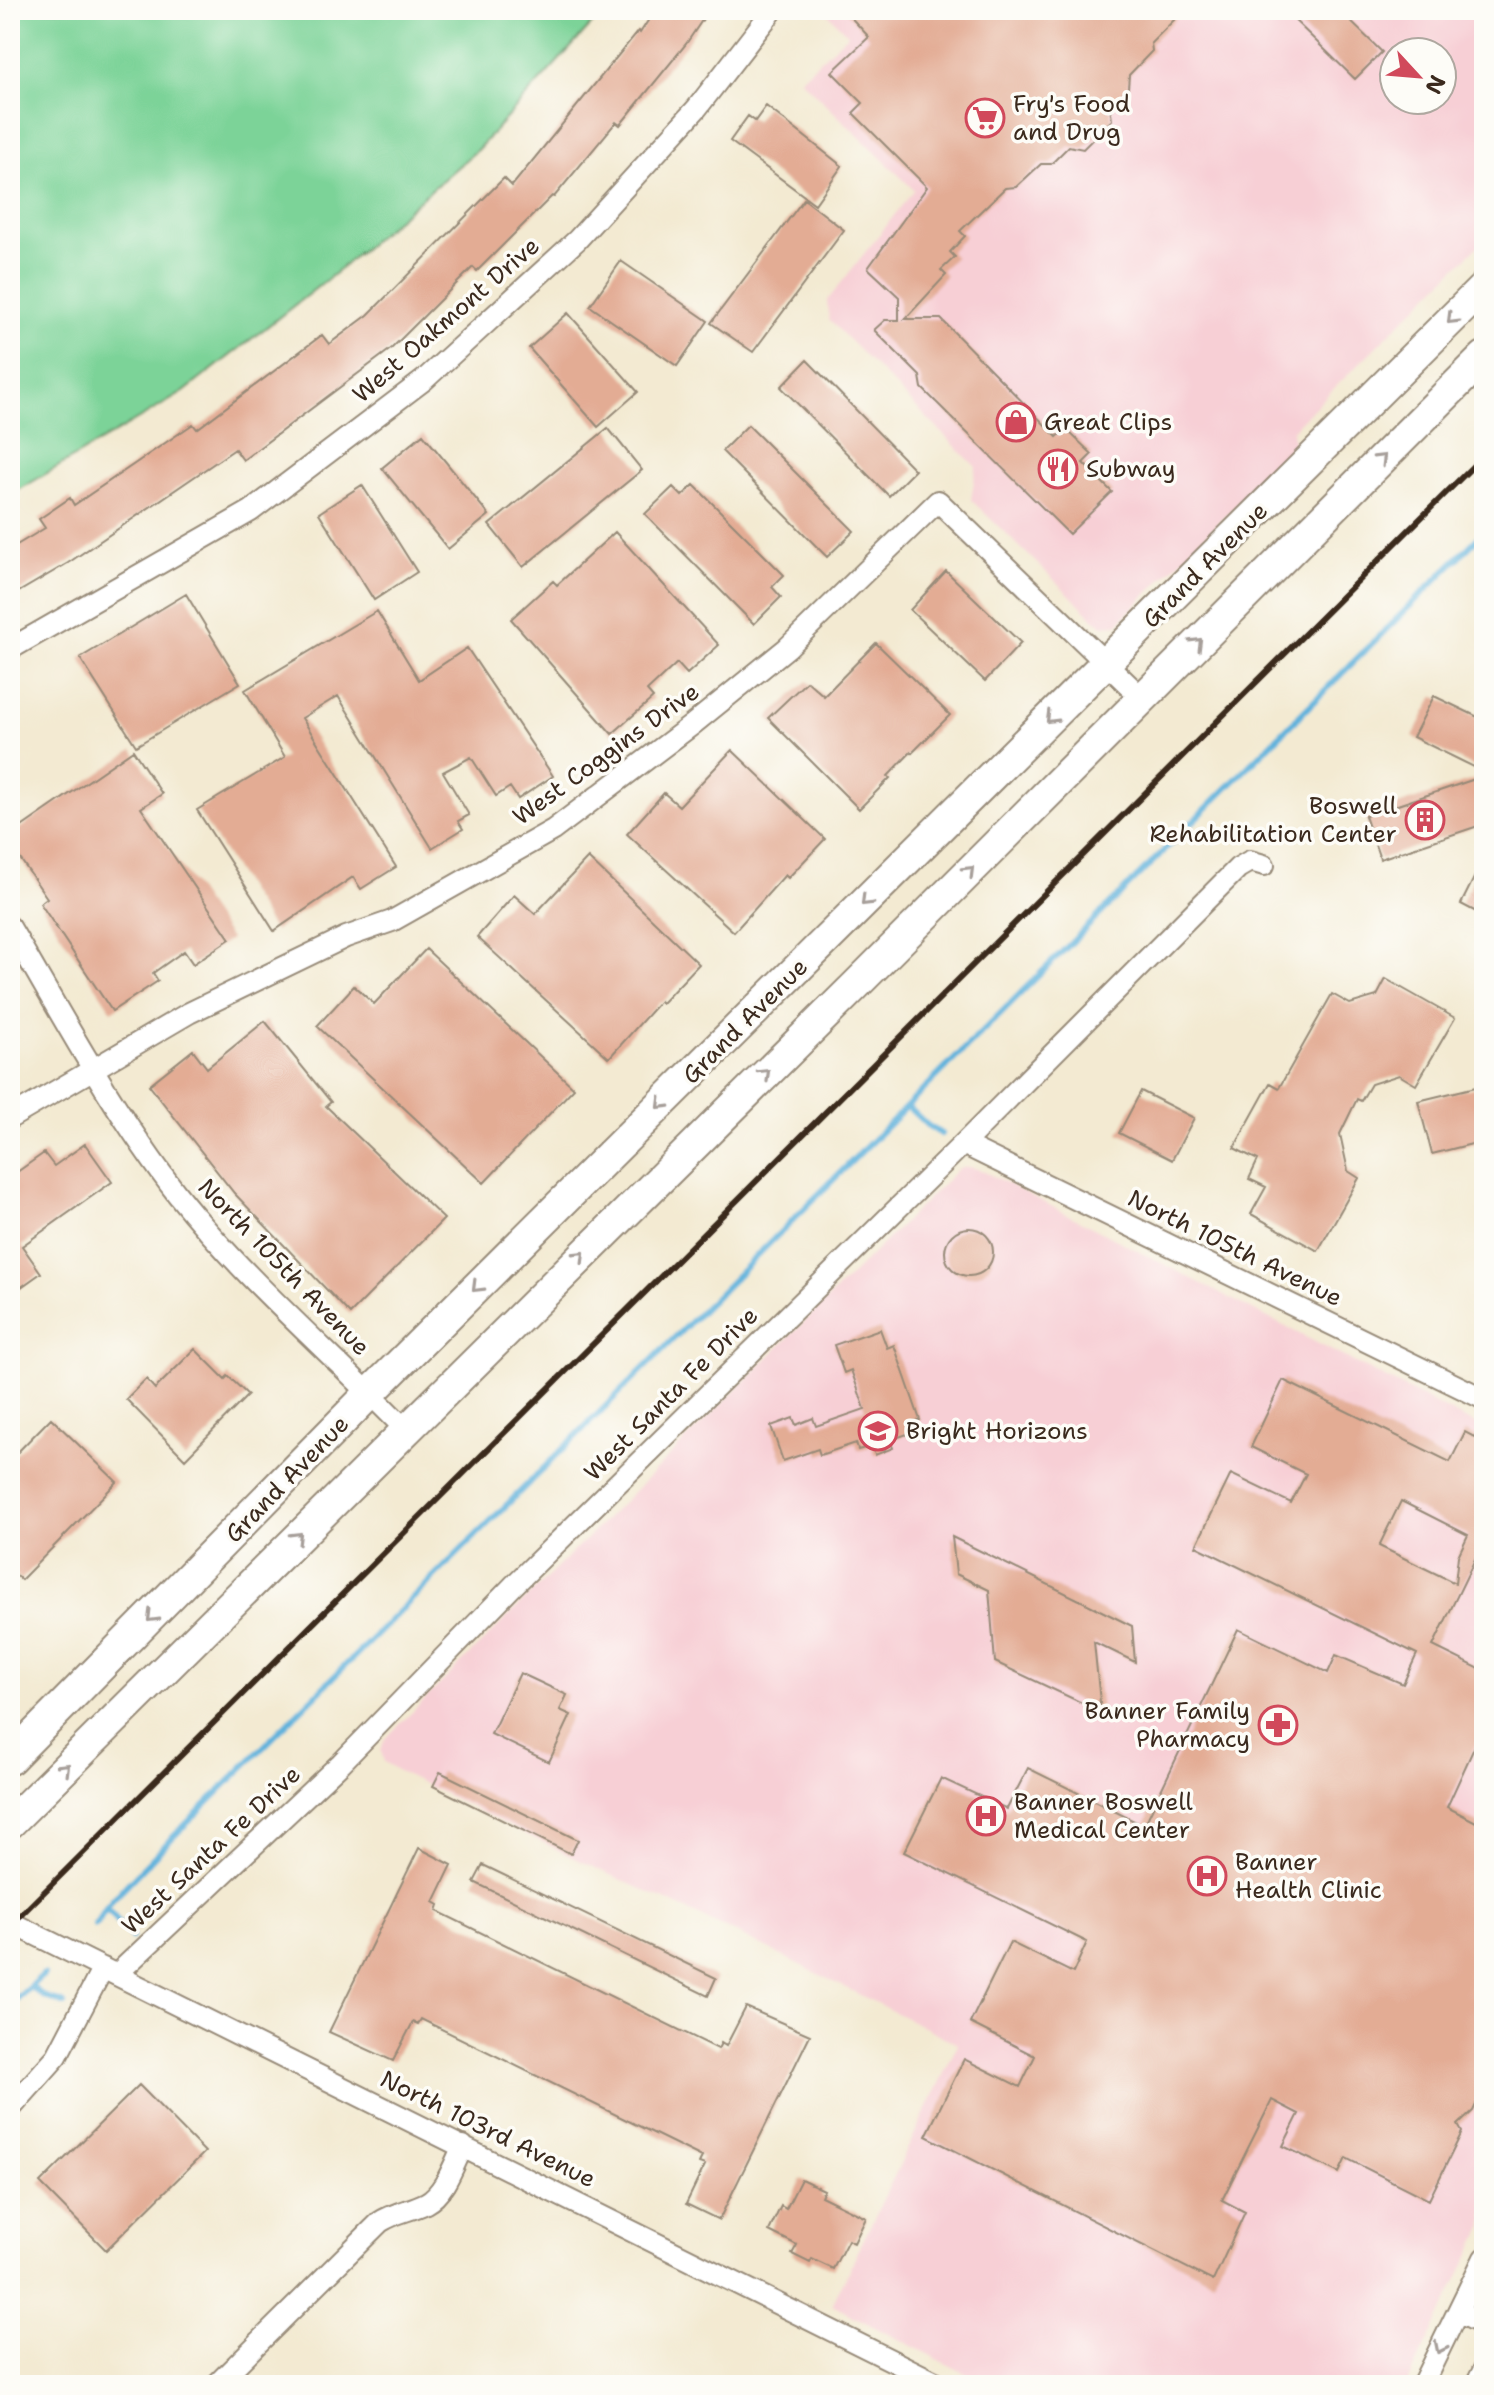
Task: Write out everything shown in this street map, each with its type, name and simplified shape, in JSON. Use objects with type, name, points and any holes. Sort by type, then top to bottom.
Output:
[{"type":"highway","name":"Grand Avenue","points":[[10,1759],[370,1393],[1484,287]]},
{"type":"highway","name":"Grand Avenue","points":[[10,1823],[1484,357]]},
{"type":"street","name":"West Oakmont Drive","points":[[10,649],[251,511],[424,380],[577,240],[697,108],[773,10]]},
{"type":"street","name":"West Coggins Drive","points":[[10,1118],[93,1067],[242,986],[346,937],[392,921],[553,830],[692,725],[787,648],[938,501],[1142,698]]},
{"type":"street","name":"West Santa Fe Drive","points":[[10,2109],[57,2056],[110,1971],[341,1763],[513,1586],[963,1144],[1238,868],[1250,861],[1264,865]]},
{"type":"street","name":"North 105th Avenue","points":[[10,927],[150,1158],[203,1226],[405,1429]]},
{"type":"street","name":"North 105th Avenue","points":[[963,1144],[1484,1399]]},
{"type":"street","name":"North 103rd Avenue","points":[[10,1922],[941,2385]]},
{"type":"street","points":[[216,2385],[380,2222],[392,2214],[423,2205],[432,2199],[463,2146]]},
{"type":"street","points":[[1422,2385],[1484,2258]]},
{"type":"street","points":[[1458,2312],[1484,2325]]},
{"type":"street","points":[[1476,2385],[1484,2369]]},
{"type":"shaded area","points":[[824,10],[1484,10],[1484,240],[1292,430],[1294,448],[1117,624],[1101,625],[971,500],[976,467],[829,320],[827,301],[914,190],[800,79],[848,34]]},
{"type":"shaded area","name":"Banner Boswell Medical Center","points":[[969,1167],[981,1170],[1484,1429],[1484,2226],[1406,2385],[988,2385],[832,2305],[958,2044],[738,1934],[580,1861],[384,1762],[381,1751],[384,1741],[392,1732],[958,1169]]},
{"type":"green space","points":[[10,10],[605,10],[477,150],[334,274],[184,392],[10,495]]},
{"type":"building","points":[[655,10],[709,10],[686,44],[620,125],[616,122],[554,197],[477,271],[473,267],[392,348],[243,460],[235,449],[68,563],[10,597],[10,549],[45,528],[39,519],[70,498],[74,505],[193,424],[197,429],[322,335],[329,344],[368,315],[504,178],[512,186],[638,31],[640,33]]},
{"type":"building","name":"Fry's Food and Drug","points":[[844,10],[1184,10],[1151,43],[1152,51],[1129,75],[1128,88],[1110,106],[1112,120],[1083,149],[1069,146],[1051,164],[1041,164],[1016,187],[1005,188],[960,231],[965,236],[950,252],[955,257],[941,270],[946,275],[905,319],[941,319],[1057,437],[1066,429],[1092,454],[1083,463],[1112,492],[1069,534],[922,388],[920,376],[874,330],[885,320],[899,320],[899,297],[868,268],[927,187],[853,113],[863,103],[832,72],[869,37]]},
{"type":"building","points":[[1284,10],[1339,10],[1378,48],[1378,56],[1355,79]]},
{"type":"building","points":[[766,106],[842,166],[815,204],[730,141],[748,116],[755,121]]},
{"type":"building","points":[[804,199],[844,230],[753,352],[711,323]]},
{"type":"building","points":[[621,261],[708,321],[677,366],[590,306]]},
{"type":"building","points":[[568,313],[638,392],[598,427],[529,348]]},
{"type":"building","points":[[807,360],[915,470],[889,496],[781,387]]},
{"type":"building","points":[[748,425],[854,531],[827,557],[722,451]]},
{"type":"building","points":[[608,428],[642,470],[523,567],[489,525]]},
{"type":"building","points":[[423,434],[489,515],[448,549],[382,468]]},
{"type":"building","points":[[362,485],[417,572],[374,600],[319,513]]},
{"type":"building","points":[[694,485],[784,575],[772,587],[781,597],[754,624],[645,514],[673,487],[682,496]]},
{"type":"building","points":[[615,532],[719,645],[687,674],[677,663],[647,691],[653,698],[612,734],[511,619],[553,581],[557,585]]},
{"type":"building","points":[[946,571],[1021,643],[985,681],[910,610]]},
{"type":"building","points":[[186,594],[240,683],[136,746],[80,658]]},
{"type":"building","points":[[377,611],[419,680],[467,648],[553,776],[518,799],[510,787],[496,796],[471,757],[443,772],[469,815],[458,821],[463,829],[432,848],[338,696],[302,718],[396,867],[361,889],[353,877],[274,931],[197,810],[285,757],[245,690]]},
{"type":"building","points":[[876,643],[950,715],[859,809],[768,718],[807,681],[824,696]]},
{"type":"building","name":"Boswell Rehabilitation Center","points":[[1434,696],[1484,720],[1484,772],[1413,737]]},
{"type":"building","points":[[133,750],[162,794],[141,808],[230,939],[193,964],[184,951],[153,973],[158,981],[112,1011],[40,903],[47,898],[10,844],[10,835]]},
{"type":"building","points":[[732,750],[825,839],[788,878],[785,875],[734,932],[627,834],[664,793],[679,806]]},
{"type":"building","name":"Boswell Rehabilitation Center","points":[[1484,776],[1484,824],[1380,859],[1365,816]]},
{"type":"building","points":[[588,858],[699,964],[662,1003],[660,1001],[609,1058],[477,937],[514,895],[535,914]]},
{"type":"building","points":[[1484,858],[1484,916],[1461,904]]},
{"type":"building","points":[[426,949],[574,1088],[484,1183],[317,1026],[354,986],[374,1004]]},
{"type":"building","points":[[1386,979],[1455,1018],[1416,1085],[1399,1075],[1371,1084],[1361,1101],[1357,1099],[1340,1134],[1348,1171],[1359,1178],[1318,1251],[1251,1214],[1266,1187],[1249,1179],[1258,1160],[1234,1148],[1270,1083],[1279,1088],[1332,994],[1350,1004],[1377,996]]},
{"type":"building","points":[[265,1021],[331,1102],[326,1106],[444,1219],[350,1314],[234,1193],[149,1085],[193,1050],[207,1068]]},
{"type":"building","points":[[1480,1086],[1484,1102],[1484,1141],[1432,1154],[1418,1101]]},
{"type":"building","points":[[1141,1091],[1194,1118],[1172,1160],[1119,1133]]},
{"type":"building","points":[[85,1144],[112,1182],[22,1246],[41,1273],[10,1295],[10,1177],[44,1153],[54,1166]]},
{"type":"building","points":[[969,1228],[986,1235],[993,1252],[986,1269],[969,1276],[952,1269],[945,1252],[952,1235]]},
{"type":"building","points":[[880,1329],[887,1348],[894,1345],[920,1420],[909,1423],[913,1432],[890,1440],[893,1448],[875,1455],[872,1446],[858,1450],[856,1443],[820,1455],[818,1449],[783,1461],[771,1426],[793,1418],[796,1425],[813,1418],[816,1426],[865,1409],[851,1370],[844,1373],[834,1345]]},
{"type":"building","points":[[195,1349],[225,1379],[228,1376],[248,1395],[185,1459],[126,1399],[146,1379],[155,1389]]},
{"type":"building","points":[[1283,1380],[1450,1462],[1465,1432],[1484,1442],[1484,1561],[1476,1557],[1433,1646],[1484,1671],[1484,1726],[1447,1807],[1478,1823],[1481,1835],[1484,1834],[1484,2088],[1473,2111],[1458,2125],[1462,2132],[1429,2200],[1346,2158],[1339,2173],[1283,2146],[1299,2114],[1272,2100],[1222,2200],[1245,2212],[1213,2281],[926,2136],[964,2059],[1020,2087],[1035,2056],[970,2023],[1010,1942],[1073,1973],[1087,1942],[904,1852],[941,1778],[1007,1809],[1028,1768],[1144,1826],[1238,1629],[1328,1673],[1336,1655],[1403,1684],[1417,1654],[1196,1546],[1231,1474],[1291,1503],[1306,1474],[1251,1447]],"holes":[[[1401,1501],[1468,1535],[1458,1556],[1455,1583],[1379,1546]]]},
{"type":"building","points":[[51,1418],[117,1482],[21,1580],[10,1569],[10,1460]]},
{"type":"building","points":[[952,1537],[1132,1626],[1135,1662],[1094,1642],[1101,1712],[995,1662],[989,1590],[956,1574]]},
{"type":"building","points":[[520,1673],[567,1695],[560,1710],[571,1715],[549,1762],[491,1734]]},
{"type":"building","points":[[440,1772],[578,1840],[571,1854],[433,1786]]},
{"type":"building","points":[[419,1848],[452,1865],[434,1902],[439,1905],[437,1911],[718,2049],[721,2043],[726,2046],[746,2007],[810,2035],[719,2220],[686,2204],[705,2165],[699,2163],[702,2157],[421,2019],[418,2024],[413,2022],[393,2061],[329,2032]]},
{"type":"building","points":[[483,1865],[716,1978],[708,1996],[474,1882]]},
{"type":"building","points":[[139,2085],[205,2152],[106,2250],[40,2183]]},
{"type":"building","points":[[801,2179],[824,2190],[821,2196],[866,2218],[854,2243],[848,2240],[833,2269],[792,2254],[797,2245],[769,2231],[781,2206],[786,2209]]},
{"type":"waterway","points":[[95,1925],[112,1900],[171,1839],[1484,532]]},
{"type":"waterway","points":[[908,1107],[941,1134]]},
{"type":"waterway","points":[[106,1908],[132,1937]]},
{"type":"waterway","points":[[10,2005],[44,1974]]},
{"type":"waterway","points":[[31,1987],[43,1996],[64,2004]]},
{"type":"railway","points":[[10,1926],[1484,455]]},
{"type":"place","name":"Fry's Food and Drug","points":[[985,118]]},
{"type":"place","name":"Great Clips","points":[[1016,422]]},
{"type":"place","name":"Subway","points":[[1058,469]]},
{"type":"place","name":"Boswell Rehabilitation Center","points":[[1425,820]]},
{"type":"place","name":"Bright Horizons","points":[[878,1431]]},
{"type":"place","name":"Banner Family Pharmacy","points":[[1278,1725]]},
{"type":"place","name":"Banner Boswell Medical Center","points":[[986,1816]]},
{"type":"place","name":"Banner Health Clinic","points":[[1207,1876]]}]
